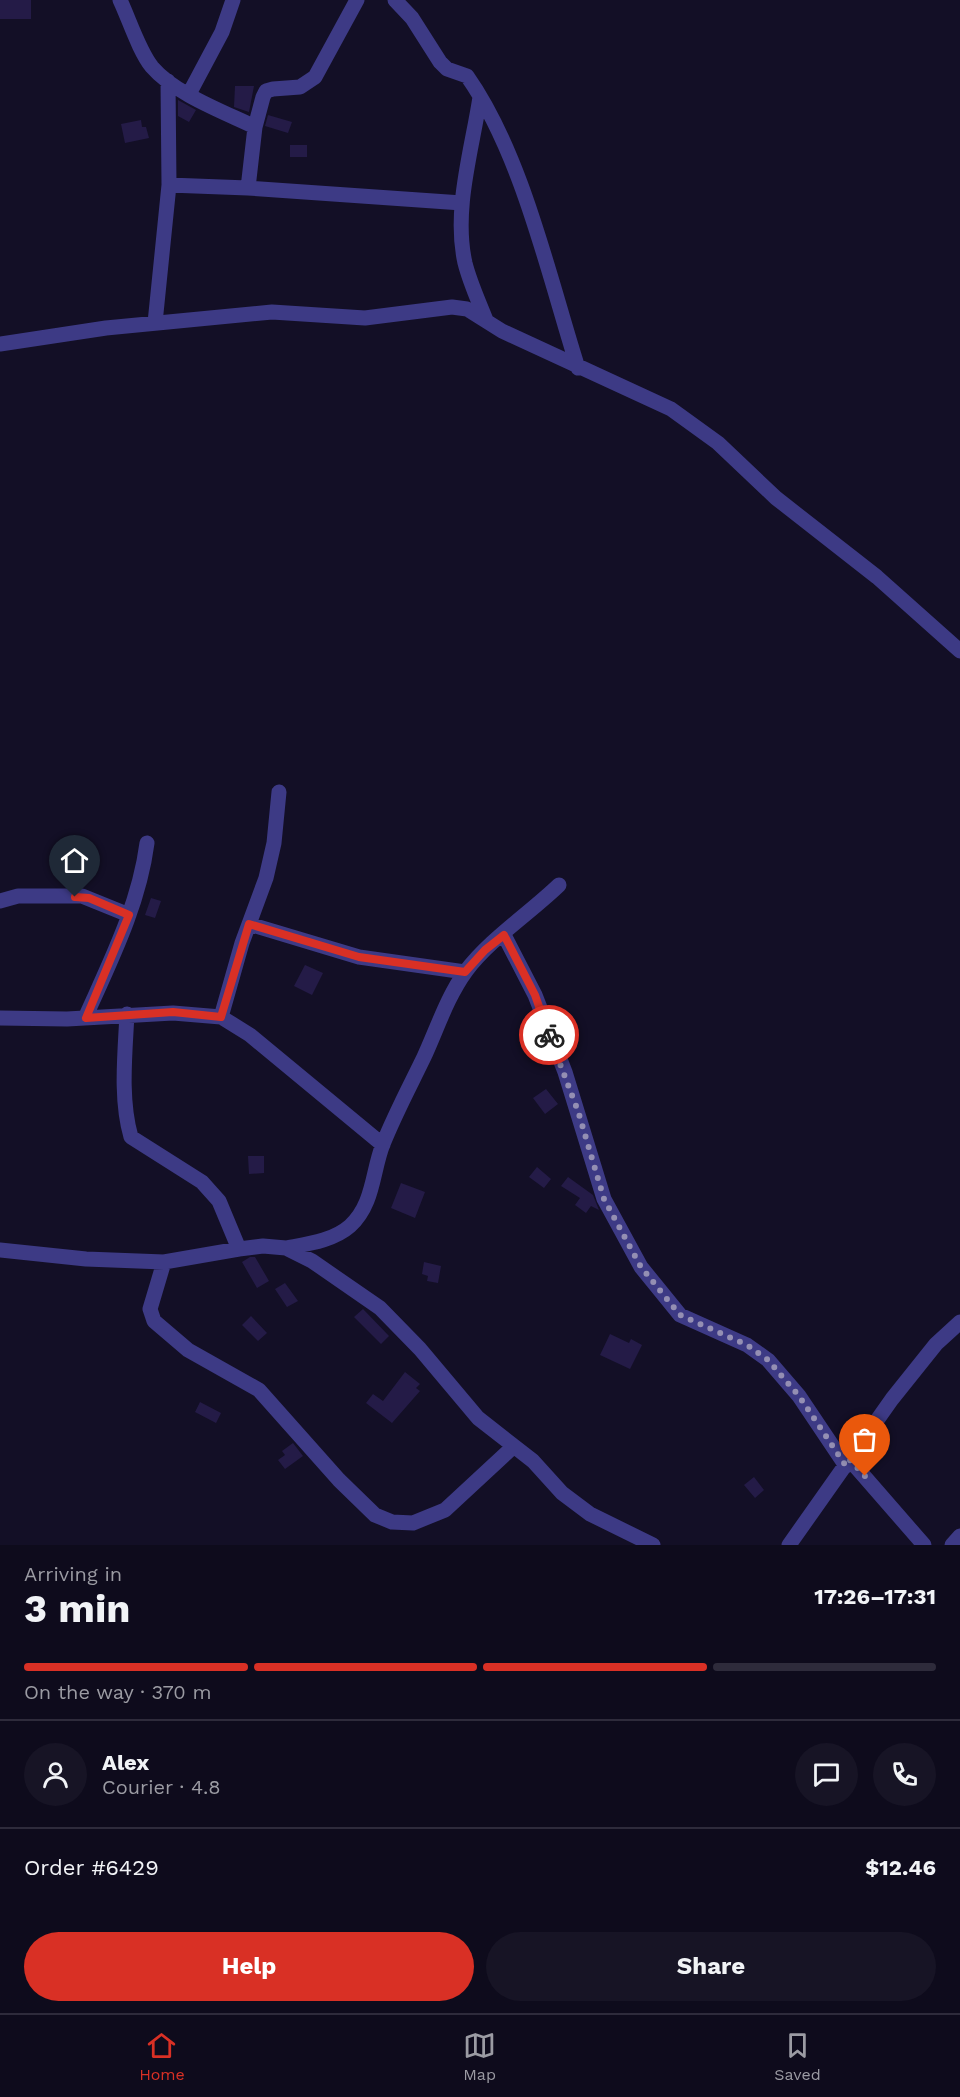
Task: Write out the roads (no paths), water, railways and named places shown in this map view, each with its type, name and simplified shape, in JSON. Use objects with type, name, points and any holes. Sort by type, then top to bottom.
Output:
[{"type":"street","points":[[120,0],[152,66],[168,81],[189,94],[255,127]]},
{"type":"street","points":[[189,94],[222,32],[233,0]]},
{"type":"street","points":[[248,188],[255,127],[262,97],[266,92],[300,87],[315,77],[357,0]]},
{"type":"street","points":[[395,0],[412,18],[440,62],[447,69],[467,76],[498,131],[526,199],[578,368]]},
{"type":"street","points":[[154,323],[169,185],[168,81]]},
{"type":"street","points":[[480,97],[462,203],[461,238],[465,264],[486,320]]},
{"type":"street","points":[[169,185],[248,188],[462,203]]},
{"type":"street","points":[[0,344],[36,337],[154,323],[272,312],[365,318],[452,307],[467,309],[502,332],[671,409],[692,422],[776,498],[877,577],[960,651]]},
{"type":"street","points":[[221,1017],[249,924],[266,878],[274,843],[279,792]]},
{"type":"street","points":[[86,1018],[129,915],[144,864],[147,843]]},
{"type":"street","points":[[0,1250],[98,1260],[164,1262],[262,1246],[286,1248],[331,1237],[349,1227],[365,1207],[372,1190],[383,1145],[447,1004],[465,972],[485,950],[559,885]]},
{"type":"street","points":[[0,901],[18,896],[82,896],[129,915]]},
{"type":"street","points":[[249,924],[359,957],[465,972]]},
{"type":"street","points":[[504,935],[535,995],[565,1072],[604,1199],[641,1267],[680,1315],[747,1345],[768,1360],[799,1396],[848,1463],[924,1545]]},
{"type":"street","points":[[0,1018],[86,1018],[197,1012],[221,1017],[250,1035],[383,1145]]},
{"type":"street","points":[[127,1014],[125,1091],[131,1137],[202,1182],[219,1201],[239,1249]]},
{"type":"street","points":[[286,1248],[312,1261],[380,1308],[420,1349],[478,1418],[532,1461],[562,1493],[590,1514],[636,1541],[653,1545]]},
{"type":"street","points":[[164,1262],[150,1309],[154,1321],[189,1350],[260,1390],[339,1480],[375,1515],[392,1522],[413,1523],[445,1510],[513,1447]]},
{"type":"street","points":[[789,1545],[892,1399],[936,1344],[960,1322]]},
{"type":"street","points":[[952,1545],[960,1536]]}]
